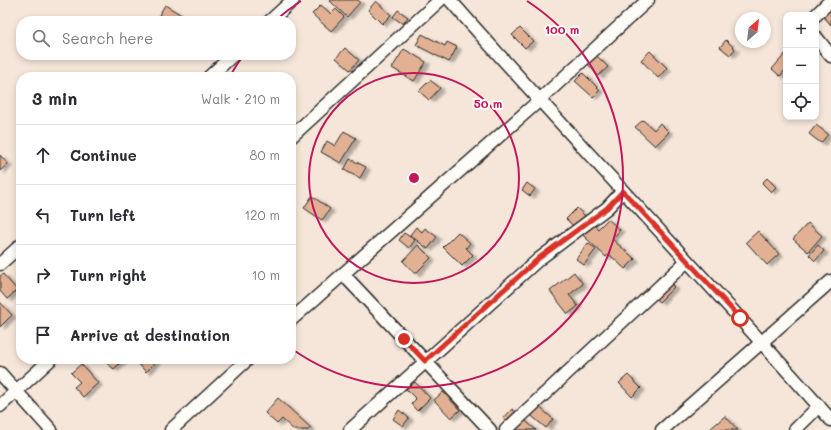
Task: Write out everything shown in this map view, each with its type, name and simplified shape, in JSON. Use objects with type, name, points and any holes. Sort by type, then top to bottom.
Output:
[{"type":"street","points":[[275,16],[293,0]]},
{"type":"street","points":[[296,132],[440,0]]},
{"type":"street","points":[[450,0],[539,101],[761,341],[831,420]]},
{"type":"street","points":[[296,316],[539,101],[648,0]]},
{"type":"street","points":[[819,12],[831,0]]},
{"type":"street","points":[[819,41],[831,56]]},
{"type":"street","points":[[214,72],[228,60]]},
{"type":"street","points":[[350,430],[539,258],[607,208],[623,191]]},
{"type":"street","points":[[0,264],[16,250]]},
{"type":"street","points":[[506,430],[687,261]]},
{"type":"street","points":[[343,274],[490,430]]},
{"type":"street","points":[[662,430],[761,341],[831,281]]},
{"type":"street","points":[[0,406],[46,364]]},
{"type":"street","points":[[171,430],[243,364]]},
{"type":"street","points":[[0,373],[51,430]]},
{"type":"street","points":[[795,430],[819,406]]},
{"type":"building","points":[[358,0],[360,2],[347,17],[330,1]]},
{"type":"building","points":[[376,1],[391,15],[382,24],[368,10]]},
{"type":"building","points":[[165,5],[183,16],[161,16],[159,15]]},
{"type":"building","points":[[321,5],[331,14],[336,9],[344,17],[331,31],[312,14]]},
{"type":"building","points":[[830,8],[831,9],[831,25],[822,15]]},
{"type":"building","points":[[398,10],[408,17],[403,24],[393,17]]},
{"type":"building","points":[[520,28],[533,41],[525,48],[512,35]]},
{"type":"building","points":[[422,34],[445,46],[447,42],[457,47],[449,62],[416,45]]},
{"type":"building","points":[[726,40],[735,49],[730,55],[720,47]]},
{"type":"building","points":[[345,48],[359,60],[350,70],[336,58]]},
{"type":"building","points":[[404,49],[426,62],[414,81],[392,68]]},
{"type":"building","points":[[650,51],[667,68],[658,78],[641,60]]},
{"type":"building","points":[[597,56],[608,67],[598,76],[588,64]]},
{"type":"building","points":[[783,56],[783,72],[780,76],[772,69]]},
{"type":"building","points":[[583,73],[600,90],[593,97],[575,81]]},
{"type":"building","points":[[430,80],[440,88],[429,100],[419,91]]},
{"type":"building","points":[[643,120],[654,130],[660,123],[669,132],[655,146],[635,127]]},
{"type":"building","points":[[816,125],[828,134],[821,143],[809,134]]},
{"type":"building","points":[[344,131],[356,138],[341,163],[321,152],[327,141],[335,146]]},
{"type":"building","points":[[0,155],[8,164],[0,171]]},
{"type":"building","points":[[350,159],[366,167],[360,178],[344,170]]},
{"type":"building","points":[[767,178],[776,187],[771,192],[762,183]]},
{"type":"building","points":[[527,183],[535,189],[530,196],[522,190]]},
{"type":"building","points":[[312,196],[330,209],[322,220],[304,208]]},
{"type":"building","points":[[577,208],[598,229],[608,219],[620,230],[612,239],[635,259],[625,269],[609,254],[606,257],[566,219]]},
{"type":"building","points":[[808,223],[822,236],[808,252],[793,239]]},
{"type":"building","points":[[416,227],[422,232],[425,228],[437,237],[428,249],[410,235]]},
{"type":"building","points":[[758,231],[779,254],[767,265],[746,242]]},
{"type":"building","points":[[458,232],[470,243],[466,248],[473,255],[462,266],[443,247]]},
{"type":"building","points":[[404,233],[415,240],[409,248],[399,240]]},
{"type":"building","points":[[588,243],[596,249],[584,265],[576,259]]},
{"type":"building","points":[[418,245],[431,258],[415,274],[403,261]]},
{"type":"building","points":[[818,245],[824,251],[815,261],[809,255]]},
{"type":"building","points":[[574,272],[583,284],[569,295],[578,306],[568,314],[550,291]]},
{"type":"building","points":[[3,274],[16,289],[16,291],[7,299],[0,291],[0,276]]},
{"type":"building","points":[[661,275],[674,287],[659,302],[647,291]]},
{"type":"building","points":[[0,302],[12,315],[0,327]]},
{"type":"building","points":[[81,364],[98,383],[83,397],[74,387],[80,382],[71,373]]},
{"type":"building","points":[[108,364],[119,364],[114,369]]},
{"type":"building","points":[[139,364],[154,364],[146,372]]},
{"type":"building","points":[[628,375],[641,388],[632,397],[619,383]]},
{"type":"building","points":[[415,382],[430,398],[417,411],[411,404],[416,399],[406,389]]},
{"type":"building","points":[[443,392],[460,410],[451,418],[434,400]]},
{"type":"building","points":[[278,398],[311,428],[308,430],[294,430],[282,419],[277,424],[265,413]]},
{"type":"building","points":[[535,403],[553,419],[546,428],[527,412]]},
{"type":"building","points":[[512,409],[536,430],[515,430],[503,419]]},
{"type":"building","points":[[399,410],[409,418],[403,426],[393,419]]},
{"type":"building","points":[[725,416],[738,430],[710,429]]},
{"type":"route","points":[[404,339],[425,361],[539,258],[607,208],[623,191],[740,318]]}]
